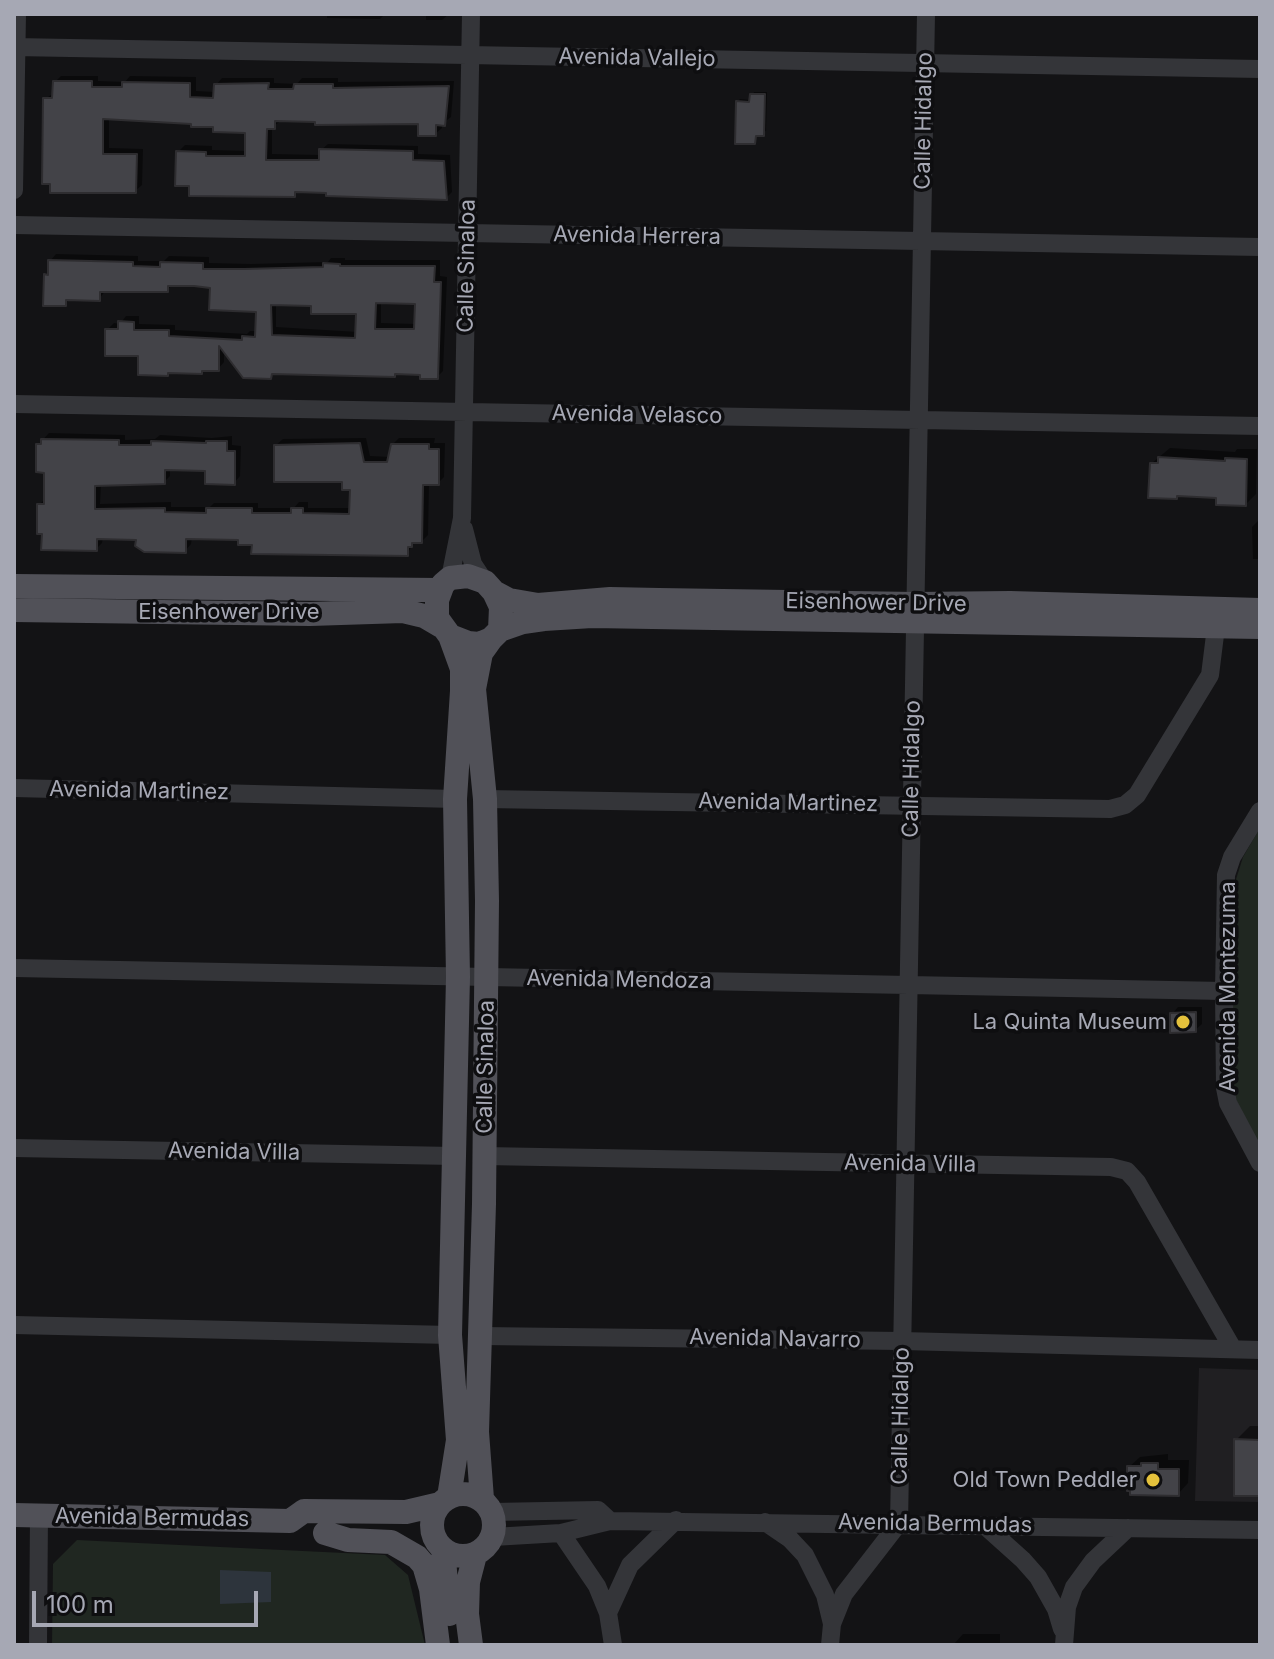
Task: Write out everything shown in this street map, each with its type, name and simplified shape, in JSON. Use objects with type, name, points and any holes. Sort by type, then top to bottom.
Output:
[{"type":"main road","points":[[468,576],[490,587],[501,607],[496,634],[479,644],[468,643],[445,631],[437,609],[445,584],[468,576]]},
{"type":"main road","name":"Eisenhower Drive","points":[[14,586],[445,584]]},
{"type":"main road","name":"Eisenhower Drive","points":[[490,587],[509,600],[538,605],[610,599],[1260,627]]},
{"type":"main road","name":"Eisenhower Drive","points":[[496,634],[523,622],[592,616],[914,614],[1010,603],[1260,610]]},
{"type":"main road","name":"Eisenhower Drive","points":[[14,610],[310,614],[403,611],[424,616],[445,631]]},
{"type":"main road","name":"Calle Sinaloa","points":[[444,1501],[458,1440],[450,1335],[458,977],[455,799],[462,669],[445,631]]},
{"type":"main road","name":"Calle Sinaloa","points":[[487,1505],[477,1432],[487,978],[485,799],[474,689],[481,653],[496,634]]},
{"type":"main road","points":[[439,1543],[458,1556],[475,1555],[489,1544],[493,1537],[494,1520],[487,1505],[465,1494],[444,1501],[432,1520],[439,1543],[450,1618],[449,1645]]},
{"type":"main road","name":"Avenida Bermudas","points":[[14,1515],[290,1521],[304,1511],[406,1512],[444,1501]]},
{"type":"main road","name":"Avenida Bermudas","points":[[290,1521],[303,1534],[395,1530],[439,1543]]},
{"type":"main road","points":[[325,1533],[348,1540],[391,1542],[417,1557],[424,1565],[431,1589],[438,1645]]},
{"type":"main road","points":[[471,1645],[467,1614],[468,1582],[475,1555]]},
{"type":"street","points":[[14,190],[17,14]]},
{"type":"street","name":"Calle Sinaloa","points":[[445,584],[462,518],[471,14]]},
{"type":"street","name":"Calle Hidalgo","points":[[899,1523],[926,14]]},
{"type":"street","name":"Avenida Vallejo","points":[[15,47],[1260,69]]},
{"type":"street","name":"Avenida Herrera","points":[[14,225],[1260,247]]},
{"type":"street","name":"Avenida Velasco","points":[[14,404],[1260,426]]},
{"type":"street","name":"Calle Sinaloa","points":[[462,518],[473,564],[490,587]]},
{"type":"street","name":"Avenida Martinez","points":[[485,799],[1110,809],[1125,805],[1137,795],[1210,675],[1216,627]]},
{"type":"street","name":"Avenida Martinez","points":[[14,788],[455,799]]},
{"type":"street","name":"Avenida Montezuma","points":[[1260,811],[1232,857],[1226,875],[1224,991],[1225,1088],[1228,1103],[1260,1163]]},
{"type":"street","name":"Avenida Mendoza","points":[[14,968],[1224,991]]},
{"type":"street","name":"Avenida Villa","points":[[14,1148],[454,1156]]},
{"type":"street","name":"Avenida Villa","points":[[484,1156],[1111,1167],[1127,1171],[1137,1182],[1233,1349]]},
{"type":"street","points":[[14,1325],[450,1335]]},
{"type":"street","name":"Avenida Navarro","points":[[481,1336],[902,1341],[1260,1350]]},
{"type":"street","name":"Avenida Bermudas","points":[[487,1505],[598,1510],[610,1521]]},
{"type":"street","points":[[38,1645],[39,1515]]},
{"type":"street","points":[[608,1613],[630,1565],[676,1520]]},
{"type":"street","name":"Avenida Bermudas","points":[[493,1537],[561,1533],[610,1521],[676,1520],[1260,1530]]},
{"type":"street","points":[[765,1522],[790,1539],[805,1555],[825,1595],[832,1624]]},
{"type":"street","points":[[830,1645],[832,1624],[844,1594],[899,1523]]},
{"type":"street","points":[[984,1525],[1038,1577],[1056,1609],[1064,1639]]},
{"type":"street","points":[[1064,1639],[1067,1607],[1074,1587],[1093,1561],[1128,1528]]},
{"type":"street","points":[[561,1533],[597,1586],[608,1613],[613,1645]]},
{"type":"shaded area","points":[[1260,828],[1260,1148],[1233,1094],[1233,889],[1243,857]]},
{"type":"shaded area","points":[[1199,1368],[1260,1370],[1260,1502],[1195,1501]]},
{"type":"shaded area","points":[[77,1540],[385,1555],[408,1575],[425,1645],[52,1645],[53,1564]]},
{"type":"shaded area","points":[[220,1570],[271,1572],[271,1602],[220,1604]]},
{"type":"building","points":[[53,81],[92,81],[92,87],[122,87],[122,82],[190,83],[190,97],[213,98],[214,84],[269,83],[268,89],[293,89],[294,84],[333,84],[333,88],[449,86],[445,126],[436,125],[436,136],[418,136],[418,124],[315,125],[315,122],[275,121],[275,129],[267,129],[266,160],[319,160],[319,149],[413,151],[413,160],[444,161],[447,200],[295,192],[295,197],[189,196],[189,186],[175,186],[176,151],[206,152],[206,156],[245,156],[245,133],[213,132],[213,127],[191,127],[191,124],[103,119],[103,154],[137,154],[136,193],[50,193],[50,184],[42,184],[43,98],[52,98]]},
{"type":"building","points":[[750,94],[765,94],[764,136],[756,136],[755,144],[735,144],[736,101],[749,102]]},
{"type":"building","points":[[48,260],[133,262],[133,266],[160,267],[160,262],[203,263],[203,269],[323,267],[323,263],[340,266],[435,266],[434,282],[441,282],[438,379],[395,374],[395,377],[272,374],[271,379],[243,378],[219,346],[219,371],[168,373],[168,376],[138,375],[138,356],[105,356],[105,329],[118,329],[118,321],[134,322],[134,330],[169,330],[169,336],[242,340],[242,336],[255,337],[256,312],[209,310],[210,288],[194,286],[168,286],[168,292],[100,292],[100,301],[66,300],[66,306],[43,306],[44,274],[48,275]],"holes":[[[376,303],[415,304],[414,329],[375,329]],[[271,305],[311,306],[311,314],[356,314],[355,338],[272,335]]]},
{"type":"building","points":[[41,439],[119,440],[119,445],[151,445],[151,441],[227,441],[227,451],[235,451],[235,485],[205,484],[205,471],[165,470],[165,484],[95,486],[95,509],[165,508],[165,512],[206,513],[206,508],[252,508],[252,513],[291,513],[291,508],[303,508],[303,513],[349,514],[350,490],[342,490],[342,482],[274,482],[274,445],[360,443],[364,462],[387,462],[391,444],[429,444],[429,449],[439,449],[439,485],[423,485],[422,543],[412,543],[412,547],[408,547],[408,556],[251,554],[252,545],[238,545],[238,540],[186,539],[186,553],[144,552],[135,546],[136,540],[97,539],[97,551],[41,550],[42,534],[37,534],[37,504],[44,504],[44,473],[36,472],[36,444],[41,444]]},
{"type":"building","points":[[1158,457],[1225,461],[1225,458],[1247,459],[1246,506],[1216,505],[1216,498],[1148,498],[1150,463],[1158,463]]},
{"type":"building","name":"La Quinta Museum","points":[[1196,1012],[1196,1032],[1170,1033],[1170,1013]]},
{"type":"building","points":[[1234,1439],[1260,1440],[1260,1496],[1234,1496]]},
{"type":"building","name":"Old Town Peddler","points":[[1141,1463],[1158,1463],[1158,1469],[1179,1469],[1179,1496],[1130,1495],[1127,1491],[1127,1466],[1141,1466]]},
{"type":"place","name":"La Quinta Museum","points":[[1183,1022]]},
{"type":"place","name":"Old Town Peddler","points":[[1153,1480]]}]
